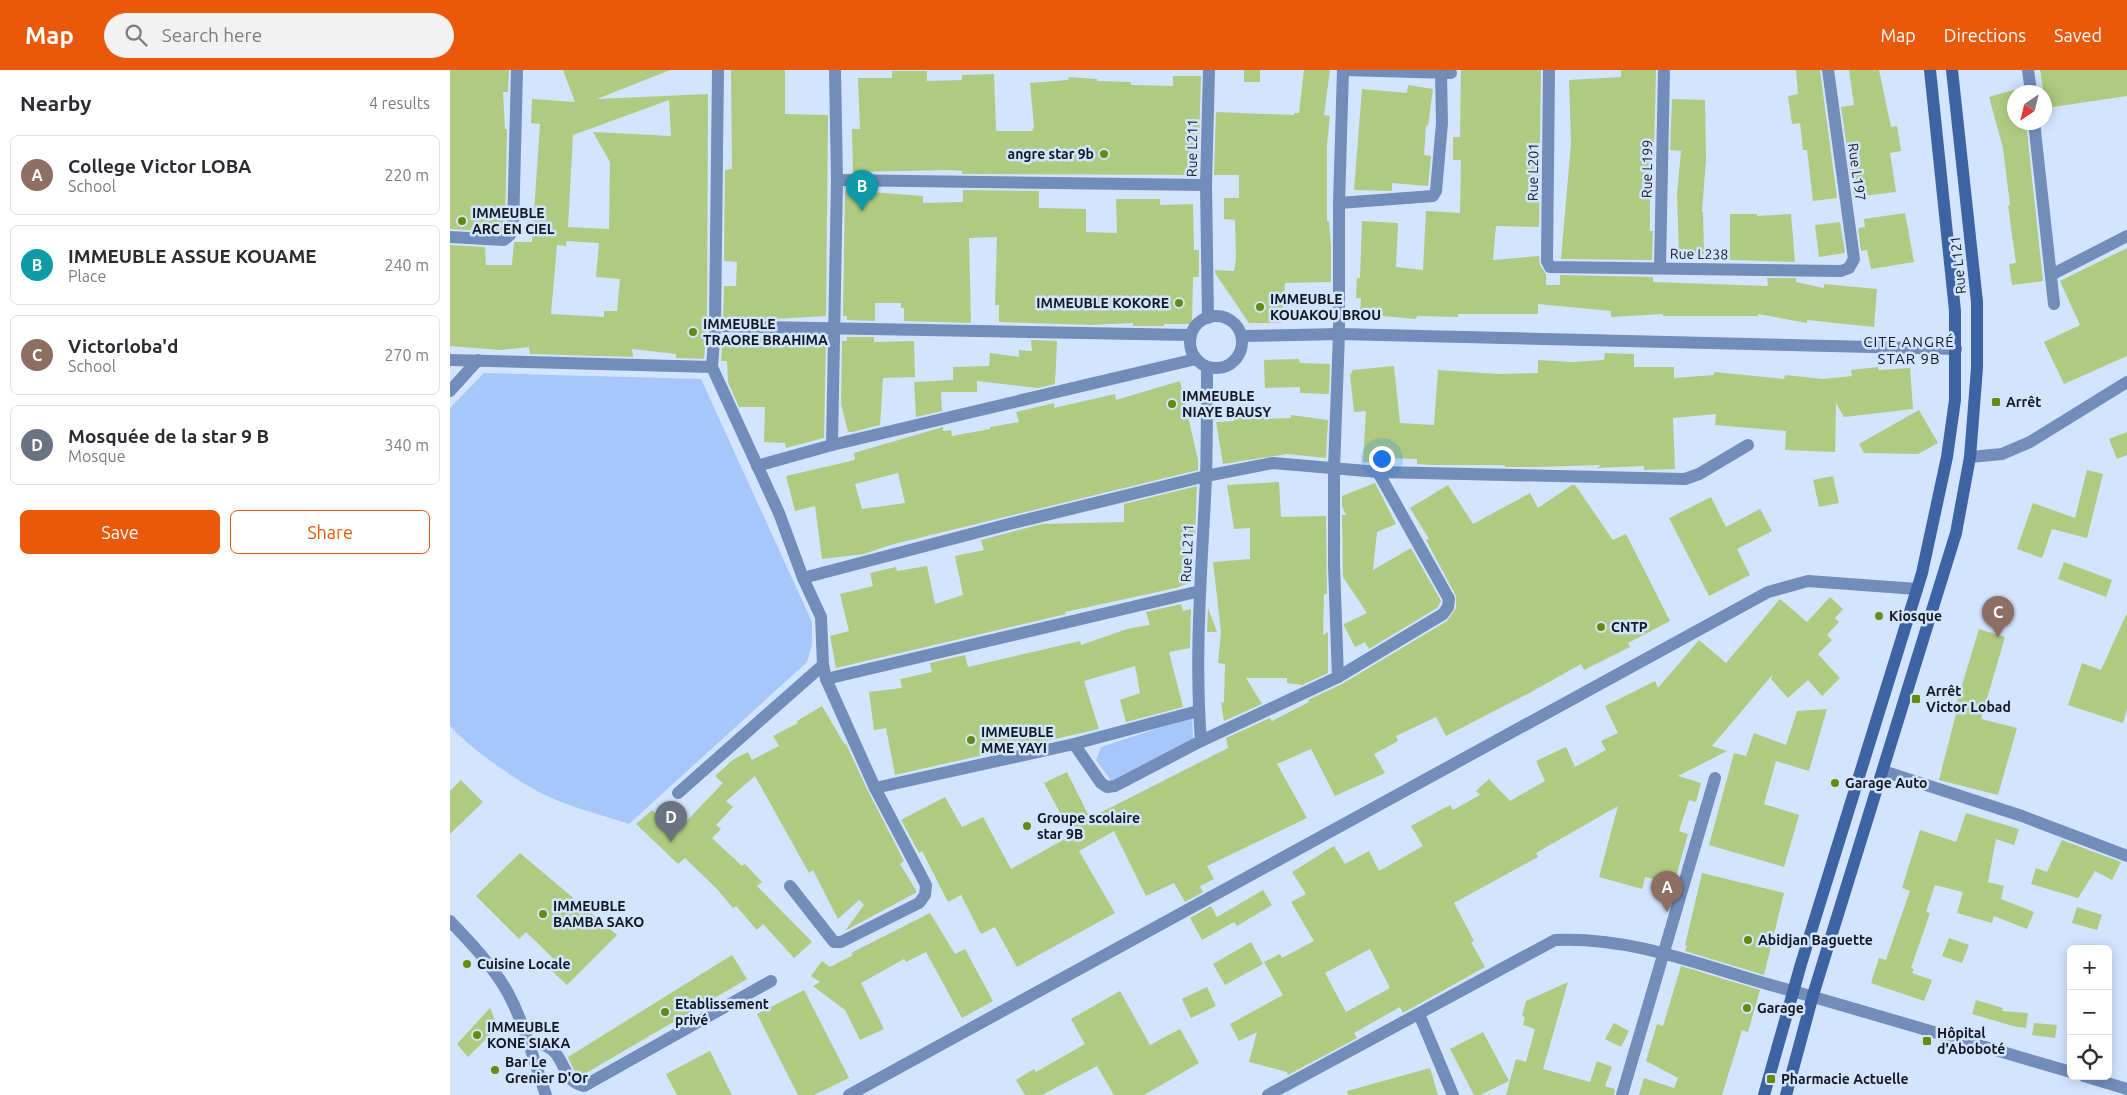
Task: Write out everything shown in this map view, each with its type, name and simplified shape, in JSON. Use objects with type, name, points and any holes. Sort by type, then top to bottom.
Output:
[{"type":"main road","points":[[1764,1095],[1793,991],[1917,588],[1948,457],[1955,400],[1955,311],[1930,70]]},
{"type":"main road","name":"Rue L121","points":[[1786,1095],[1813,996],[1956,533],[1970,457],[1977,368],[1977,302],[1952,70]]},
{"type":"street","points":[[450,237],[504,240],[513,229],[517,70]]},
{"type":"street","points":[[718,70],[715,326],[712,367],[779,514],[803,578],[821,617],[822,665],[826,679],[875,788],[926,885],[925,895],[919,903],[841,942],[834,942],[790,886]]},
{"type":"street","points":[[832,445],[835,329],[835,70]]},
{"type":"street","name":"Rue L211","points":[[1208,318],[1206,185],[1209,70]]},
{"type":"street","points":[[1338,677],[1334,566],[1334,468],[1339,334],[1339,202],[1343,70],[1446,72],[1436,191],[1433,196],[1339,202]]},
{"type":"street","name":"Rue L201","points":[[1549,70],[1547,261],[1550,267],[1558,268]]},
{"type":"street","name":"Rue L199","points":[[1660,268],[1664,70]]},
{"type":"street","name":"Rue L197","points":[[1828,70],[1854,259],[1849,268],[1841,271]]},
{"type":"street","points":[[2028,70],[2030,85]]},
{"type":"street","points":[[2035,130],[2054,304]]},
{"type":"street","points":[[836,180],[1206,185]]},
{"type":"street","points":[[2051,275],[2127,236]]},
{"type":"street","name":"Rue L238","points":[[1558,268],[1841,271]]},
{"type":"street","points":[[1208,318],[1225,318],[1238,328],[1242,336],[1243,346],[1234,362],[1216,369],[1207,367],[1196,359],[1190,344],[1191,335],[1200,322],[1208,318]]},
{"type":"street","points":[[715,326],[1191,335]]},
{"type":"street","points":[[1242,336],[1339,334],[1956,349]]},
{"type":"street","points":[[757,466],[832,445],[1196,359]]},
{"type":"street","points":[[450,360],[712,367]]},
{"type":"street","points":[[450,391],[478,360]]},
{"type":"street","name":"Rue L211","points":[[1201,741],[1198,711],[1200,591],[1206,476],[1207,367]]},
{"type":"street","points":[[1970,457],[2002,454],[2030,442],[2127,382]]},
{"type":"street","points":[[803,578],[1009,524],[1206,476],[1273,463],[1378,472],[1685,479],[1699,474],[1748,445]]},
{"type":"street","points":[[1074,744],[1101,783],[1107,787],[1115,786],[1201,741],[1338,677],[1443,614],[1448,607],[1449,599],[1378,472]]},
{"type":"street","points":[[849,1095],[1768,592],[1808,581],[1917,588]]},
{"type":"street","points":[[826,679],[1200,591]]},
{"type":"street","points":[[678,793],[822,665]]},
{"type":"street","points":[[875,788],[1074,744],[1198,711]]},
{"type":"street","points":[[1883,771],[2022,816],[2127,856]]},
{"type":"street","points":[[1622,1095],[1715,778]]},
{"type":"street","points":[[450,921],[491,967],[507,993],[519,1018],[546,1095]]},
{"type":"street","points":[[1268,1095],[1555,940],[1573,939],[1664,952],[2067,1071]]},
{"type":"street","points":[[527,1043],[541,1042],[551,1047],[569,1077],[576,1085],[584,1086],[771,981]]},
{"type":"street","points":[[1419,1014],[1453,1095]]},
{"type":"street","points":[[2097,1080],[2127,1089]]},
{"type":"shaded area","points":[[484,373],[701,379],[812,622],[812,644],[807,662],[629,824],[568,805],[537,791],[510,775],[483,755],[450,726],[450,408]]},
{"type":"shaded area","points":[[1192,717],[1193,739],[1113,783],[1096,760],[1101,747]]},
{"type":"building","points":[[450,70],[509,70],[508,92],[503,92],[505,129],[507,129],[505,227],[501,232],[450,229]]},
{"type":"building","points":[[563,70],[670,70],[597,99],[708,94],[707,326],[704,359],[676,358],[676,354],[632,349],[633,357],[530,354],[529,347],[500,350],[450,346],[450,245],[485,247],[486,265],[512,265],[514,242],[532,242],[540,124],[531,123],[532,99],[575,102]],"holes":[[[669,100],[671,136],[593,132],[610,162],[609,229],[568,227],[573,135]],[[566,241],[599,243],[596,277],[620,279],[617,311],[604,311],[604,317],[551,314],[557,245],[566,246]]]},
{"type":"building","points":[[731,70],[785,70],[785,114],[828,115],[826,316],[775,319],[723,318],[724,286],[736,286],[737,262],[724,261],[725,170],[732,169]]},
{"type":"building","points":[[1244,70],[1260,70],[1260,82],[1244,82]]},
{"type":"building","points":[[1304,70],[1330,70],[1324,115],[1330,116],[1327,144],[1327,221],[1329,221],[1331,248],[1331,282],[1285,283],[1281,323],[1249,323],[1215,273],[1215,270],[1234,271],[1236,259],[1235,220],[1224,219],[1224,198],[1239,198],[1239,175],[1214,175],[1216,112],[1294,115],[1294,113],[1299,113]]},
{"type":"building","points":[[1461,70],[1541,70],[1540,143],[1538,143],[1540,160],[1539,227],[1496,226],[1493,260],[1539,256],[1540,265],[1546,274],[1546,285],[1560,285],[1560,275],[1653,277],[1653,282],[1768,286],[1767,278],[1796,278],[1796,282],[1824,288],[1824,284],[1877,289],[1874,327],[1807,320],[1807,323],[1758,314],[1758,316],[1663,316],[1663,314],[1611,317],[1611,311],[1538,304],[1538,314],[1458,314],[1458,317],[1417,316],[1416,319],[1360,314],[1361,298],[1356,298],[1357,278],[1360,278],[1362,221],[1398,223],[1396,267],[1423,270],[1426,211],[1460,213],[1461,160],[1453,160],[1453,137],[1460,137]]},
{"type":"building","points":[[1621,70],[1656,70],[1654,150],[1651,150],[1648,193],[1650,193],[1650,231],[1653,231],[1652,260],[1561,259],[1571,143],[1569,80],[1621,77]]},
{"type":"building","points":[[1796,70],[1820,70],[1837,198],[1813,201],[1807,150],[1803,150],[1800,123],[1792,124],[1788,96],[1798,94]]},
{"type":"building","points":[[1849,70],[1879,70],[1891,127],[1897,126],[1901,151],[1890,153],[1896,192],[1854,197],[1841,107],[1854,105]]},
{"type":"building","points":[[2040,70],[2127,70],[2127,96],[2052,107],[2052,85],[2042,85]]},
{"type":"building","points":[[892,71],[927,71],[927,81],[962,80],[962,75],[994,74],[996,131],[1032,131],[1034,127],[1030,83],[1068,80],[1069,77],[1097,79],[1097,81],[1131,82],[1131,85],[1173,86],[1173,76],[1201,76],[1198,175],[962,174],[962,171],[950,170],[853,172],[852,129],[860,129],[858,78],[892,78]]},
{"type":"building","points":[[1408,85],[1433,89],[1428,126],[1426,125],[1424,155],[1431,156],[1428,186],[1392,183],[1392,191],[1354,190],[1362,89],[1407,93]]},
{"type":"building","points":[[2007,92],[2007,130],[2027,130],[2043,281],[2012,285],[2009,264],[2016,263],[2008,206],[2010,205],[2003,148],[1989,97]]},
{"type":"building","points":[[1672,99],[1705,100],[1706,159],[1702,212],[1704,254],[1679,254],[1677,194],[1681,151],[1670,150]]},
{"type":"building","points":[[845,190],[923,196],[923,203],[963,202],[963,190],[1039,191],[1039,208],[1086,209],[1086,232],[1117,233],[1116,199],[1160,199],[1160,205],[1193,204],[1194,250],[1199,250],[1199,277],[1193,277],[1192,324],[1133,326],[1133,323],[1090,325],[999,322],[999,305],[995,305],[997,237],[969,238],[971,323],[904,321],[904,308],[901,308],[901,303],[875,303],[875,321],[847,320],[847,316],[843,316]]},
{"type":"building","points":[[1905,213],[1914,262],[1871,269],[1867,250],[1861,251],[1858,228],[1865,227],[1864,219]]},
{"type":"building","points":[[1730,214],[1757,214],[1757,216],[1791,214],[1795,262],[1730,260]]},
{"type":"building","points":[[1840,222],[1845,253],[1819,257],[1815,225]]},
{"type":"building","points":[[2127,248],[2127,356],[2064,384],[2044,342],[2080,325],[2060,281]]},
{"type":"building","points":[[723,334],[776,335],[776,342],[826,341],[824,438],[786,448],[785,443],[764,442],[765,407],[739,407],[728,382],[727,361],[721,361]]},
{"type":"building","points":[[847,337],[874,337],[874,342],[914,341],[915,377],[883,378],[880,425],[852,432],[848,432],[841,404],[842,341],[847,341]]},
{"type":"building","points":[[1031,340],[1057,341],[1055,384],[1038,388],[977,381],[977,392],[941,392],[942,411],[916,417],[914,382],[953,380],[953,367],[989,366],[990,353],[1019,357],[1019,350],[1032,351]]},
{"type":"building","points":[[1605,353],[1634,354],[1634,367],[1674,367],[1674,378],[1714,375],[1714,372],[1784,379],[1785,375],[1823,379],[1852,376],[1851,370],[1878,367],[1879,370],[1910,368],[1913,409],[1844,417],[1836,403],[1835,452],[1785,450],[1786,431],[1715,425],[1716,414],[1673,418],[1675,469],[1644,470],[1644,466],[1597,468],[1601,465],[1505,467],[1505,465],[1432,465],[1417,464],[1417,459],[1390,458],[1389,463],[1363,462],[1366,411],[1354,412],[1350,375],[1353,370],[1394,366],[1400,423],[1434,425],[1438,370],[1498,374],[1538,373],[1538,360],[1571,362],[1604,360]]},
{"type":"building","points":[[1299,359],[1300,363],[1330,364],[1329,394],[1300,393],[1300,387],[1265,388],[1264,360]]},
{"type":"building","points":[[1180,381],[1198,460],[1198,470],[890,545],[864,554],[822,559],[815,506],[795,511],[786,476],[855,460],[854,453],[943,427],[943,431],[951,430],[952,436],[1019,422],[1016,412],[1054,403],[1054,408],[1115,394],[1116,400]],"holes":[[[898,473],[905,503],[862,509],[855,484]]]},
{"type":"building","points":[[1234,408],[1264,412],[1264,419],[1291,418],[1291,415],[1328,420],[1326,458],[1287,454],[1223,464],[1216,422],[1234,421]]},
{"type":"building","points":[[1919,410],[1938,443],[1918,454],[1864,453],[1859,444]]},
{"type":"building","points":[[2127,432],[2127,455],[2117,459],[2109,439]]},
{"type":"building","points":[[2087,470],[2103,474],[2087,538],[2052,529],[2042,558],[2017,549],[2033,503],[2075,518]]},
{"type":"building","points":[[1833,476],[1839,503],[1819,507],[1813,480]]},
{"type":"building","points":[[1279,482],[1281,517],[1326,516],[1327,594],[1324,594],[1323,635],[1328,632],[1328,673],[1302,685],[1287,683],[1287,678],[1246,678],[1262,704],[1224,721],[1221,703],[1224,702],[1225,664],[1218,663],[1221,632],[1213,562],[1250,559],[1250,528],[1234,529],[1227,485]]},
{"type":"building","points":[[1375,483],[1396,524],[1377,532],[1373,570],[1411,548],[1441,601],[1437,608],[1369,649],[1365,642],[1355,647],[1344,626],[1344,624],[1367,613],[1343,577],[1342,515],[1346,515],[1342,506],[1342,496]]},
{"type":"building","points":[[1448,485],[1473,524],[1530,493],[1538,508],[1572,485],[1575,485],[1613,540],[1626,534],[1670,621],[1628,643],[1630,647],[1584,670],[1581,664],[1446,736],[1436,717],[1396,736],[1398,741],[1374,754],[1385,773],[1335,796],[1311,749],[1277,764],[1307,818],[1207,866],[1214,879],[1200,886],[1203,892],[1185,902],[1174,883],[1146,896],[1114,831],[1079,851],[1115,913],[1017,967],[995,927],[981,934],[961,895],[948,902],[922,851],[919,853],[901,820],[945,797],[962,827],[983,817],[1011,869],[1072,835],[1044,783],[1067,772],[1090,818],[1228,748],[1226,738],[1270,718],[1272,721],[1309,702],[1308,700],[1342,684],[1447,621],[1456,608],[1456,596],[1426,540],[1429,539],[1410,508]]},
{"type":"building","points":[[1197,486],[1195,535],[1181,538],[1193,569],[1192,582],[1176,588],[1065,612],[1066,614],[836,668],[830,636],[849,631],[840,594],[873,586],[870,573],[896,567],[897,571],[927,566],[935,604],[963,595],[955,556],[984,550],[981,540],[1042,524],[1124,522],[1124,504]]},
{"type":"building","points":[[1711,497],[1726,527],[1760,509],[1772,531],[1737,549],[1750,575],[1709,596],[1669,518]]},
{"type":"building","points":[[2064,562],[2112,580],[2106,597],[2058,579]]},
{"type":"building","points":[[1830,597],[1843,609],[1835,618],[1839,622],[1827,635],[1832,640],[1818,654],[1840,678],[1822,696],[1808,680],[1788,698],[1771,679],[1773,674],[1712,746],[1727,751],[1678,776],[1701,783],[1696,802],[1689,800],[1679,831],[1688,834],[1674,884],[1645,877],[1642,889],[1599,877],[1618,806],[1536,853],[1538,857],[1454,903],[1474,941],[1471,942],[1485,967],[1403,1013],[1400,1007],[1354,1033],[1357,1038],[1288,1075],[1287,1072],[1249,1062],[1257,1032],[1239,1041],[1230,1024],[1283,995],[1264,962],[1280,954],[1282,958],[1314,941],[1291,902],[1306,894],[1292,872],[1334,846],[1345,864],[1369,851],[1379,871],[1423,846],[1411,826],[1450,805],[1453,810],[1480,795],[1476,791],[1489,779],[1510,801],[1545,781],[1536,761],[1566,747],[1575,767],[1606,750],[1601,741],[1618,733],[1605,706],[1655,681],[1658,688],[1699,640],[1726,663],[1780,599],[1807,622]],"holes":[[[1370,949],[1390,988],[1346,1012],[1325,973]]]},
{"type":"building","points":[[1181,604],[1183,611],[1191,609],[1190,648],[1169,652],[1183,707],[1126,722],[1120,700],[1140,693],[1135,666],[1084,681],[1099,729],[895,775],[886,728],[874,730],[869,692],[902,688],[900,679],[932,672],[930,663],[965,655],[968,667],[1080,641],[1081,645],[1127,629],[1150,625],[1146,612]]},
{"type":"building","points":[[1208,608],[1217,632],[1207,632]]},
{"type":"building","points":[[2127,613],[2127,709],[2123,723],[2068,705],[2082,663],[2101,670]]},
{"type":"building","points":[[1979,629],[2005,637],[1981,719],[2017,728],[1998,795],[1939,780],[1958,706],[1956,705]]},
{"type":"building","points":[[822,706],[846,744],[904,861],[900,864],[917,892],[845,931],[864,905],[859,900],[838,919],[813,870],[809,873],[755,776],[726,801],[733,807],[716,825],[721,829],[712,838],[742,866],[745,864],[762,882],[757,886],[812,942],[794,958],[763,924],[757,930],[736,906],[733,908],[717,889],[685,858],[678,864],[636,824],[652,810],[676,832],[723,783],[715,776],[734,759],[748,752],[752,760],[779,746],[773,736],[798,723],[797,721]]},
{"type":"building","points":[[1827,709],[1809,771],[1776,761],[1764,804],[1799,815],[1784,867],[1709,845],[1734,753],[1746,756],[1754,733],[1786,745],[1797,711]]},
{"type":"building","points":[[461,780],[483,802],[450,834],[450,791]]},
{"type":"building","points":[[1966,813],[2019,829],[2014,845],[1996,839],[1988,882],[2004,886],[2001,899],[2034,912],[2027,929],[1994,916],[1992,923],[1957,913],[1963,892],[1935,885],[1926,912],[1930,913],[1911,968],[1914,969],[1912,973],[1932,980],[1924,1001],[1871,983],[1879,958],[1886,960],[1910,891],[1902,888],[1920,830],[1956,842]]},
{"type":"building","points":[[2062,840],[2121,862],[2112,880],[2095,871],[2078,898],[2031,884],[2036,868],[2047,872]]},
{"type":"building","name":"IMMEUBLE BAMBA SAKO","points":[[520,853],[617,935],[567,985],[551,970],[558,963],[526,932],[519,939],[476,896]]},
{"type":"building","points":[[1702,873],[1784,893],[1764,975],[1685,951]]},
{"type":"building","points":[[1263,890],[1272,905],[1237,926],[1234,922],[1202,940],[1190,918],[1211,906],[1217,917]]},
{"type":"building","points":[[2077,907],[2102,915],[2097,930],[2072,923]]},
{"type":"building","points":[[930,913],[955,954],[965,949],[993,1001],[962,1018],[926,952],[906,962],[904,959],[861,983],[884,1029],[860,1040],[845,1010],[813,986],[820,982],[811,976],[822,961],[830,967],[853,955],[851,953]]},
{"type":"building","points":[[1949,938],[1969,945],[1962,963],[1942,956]]},
{"type":"building","points":[[1251,942],[1263,964],[1225,985],[1213,964]]},
{"type":"building","name":"Etablissement privé","points":[[732,955],[747,979],[581,1076],[575,1072],[568,1057]]},
{"type":"building","points":[[1681,966],[1760,990],[1748,1032],[1742,1030],[1722,1095],[1639,1095],[1644,1078],[1674,1088],[1678,1078],[1646,1061],[1657,1024],[1663,1026]]},
{"type":"building","points":[[1568,982],[1543,1069],[1590,1082],[1597,1061],[1612,1067],[1605,1086],[1615,1089],[1614,1095],[1506,1095],[1516,1059],[1526,1062],[1535,1029],[1523,1025],[1525,1017],[1522,1016],[1526,1001]]},
{"type":"building","points":[[1207,987],[1216,1006],[1191,1018],[1182,999]]},
{"type":"building","points":[[804,990],[849,1078],[814,1095],[798,1095],[757,1014]]},
{"type":"building","points":[[1120,991],[1150,1045],[1180,1029],[1199,1063],[1144,1095],[1114,1095],[1097,1066],[1042,1095],[1025,1095],[1016,1080],[1034,1069],[1036,1072],[1085,1044],[1071,1019]]},
{"type":"building","points":[[1976,1000],[2003,1008],[2002,1011],[2028,1013],[2026,1028],[1972,1014]]},
{"type":"building","name":"IMMEUBLE KONE SIAKA","points":[[490,1008],[498,1027],[468,1057],[457,1044]]},
{"type":"building","points":[[1614,1023],[1629,1031],[1621,1047],[1605,1039]]},
{"type":"building","points":[[2034,1023],[2057,1025],[2055,1038],[2032,1035]]},
{"type":"building","points":[[1483,1032],[1509,1081],[1480,1095],[1474,1095],[1450,1049]]},
{"type":"building","points":[[710,1051],[732,1095],[677,1095],[666,1074]]},
{"type":"building","points":[[1430,1068],[1438,1095],[1348,1095],[1347,1091]]},
{"type":"place","name":"angre star 9b","points":[[1104,154]]},
{"type":"place","name":"IMMEUBLE ASSUE KOUAME","points":[[862,211]]},
{"type":"place","name":"IMMEUBLE ARC EN CIEL","points":[[462,221]]},
{"type":"place","name":"IMMEUBLE KOKORE","points":[[1179,303]]},
{"type":"place","name":"IMMEUBLE KOUAKOU BROU","points":[[1260,307]]},
{"type":"place","name":"IMMEUBLE TRAORE BRAHIMA","points":[[693,332]]},
{"type":"place","name":"Arrêt","points":[[1996,402]]},
{"type":"place","name":"IMMEUBLE NIAYE BAUSY","points":[[1172,404]]},
{"type":"place","name":"Kiosque","points":[[1879,616]]},
{"type":"place","name":"CNTP","points":[[1601,627]]},
{"type":"place","name":"Victorloba'd","points":[[1998,637]]},
{"type":"place","name":"Arrêt Victor Lobad","points":[[1916,699]]},
{"type":"place","name":"IMMEUBLE MME YAYI","points":[[971,740]]},
{"type":"place","name":"Garage Auto","points":[[1835,783]]},
{"type":"place","name":"Groupe scolaire star 9B","points":[[1027,826]]},
{"type":"place","name":"Mosquée de la star 9 B","points":[[671,842]]},
{"type":"place","name":"College Victor LOBA","points":[[1667,912]]},
{"type":"place","name":"IMMEUBLE BAMBA SAKO","points":[[543,914]]},
{"type":"place","name":"Abidjan Baguette","points":[[1748,940]]},
{"type":"place","name":"Cuisine Locale","points":[[467,964]]},
{"type":"place","name":"Garage","points":[[1747,1008]]},
{"type":"place","name":"Etablissement privé","points":[[665,1012]]},
{"type":"place","name":"IMMEUBLE KONE SIAKA","points":[[477,1035]]},
{"type":"place","name":"Hôpital d'Aboboté","points":[[1927,1041]]},
{"type":"place","name":"Bar Le Grenier D'Or","points":[[495,1070]]},
{"type":"place","name":"Pharmacie Actuelle","points":[[1771,1079]]},
{"type":"district","name":"CITE ANGRÉ STAR 9B","points":[[1909,350]]}]
